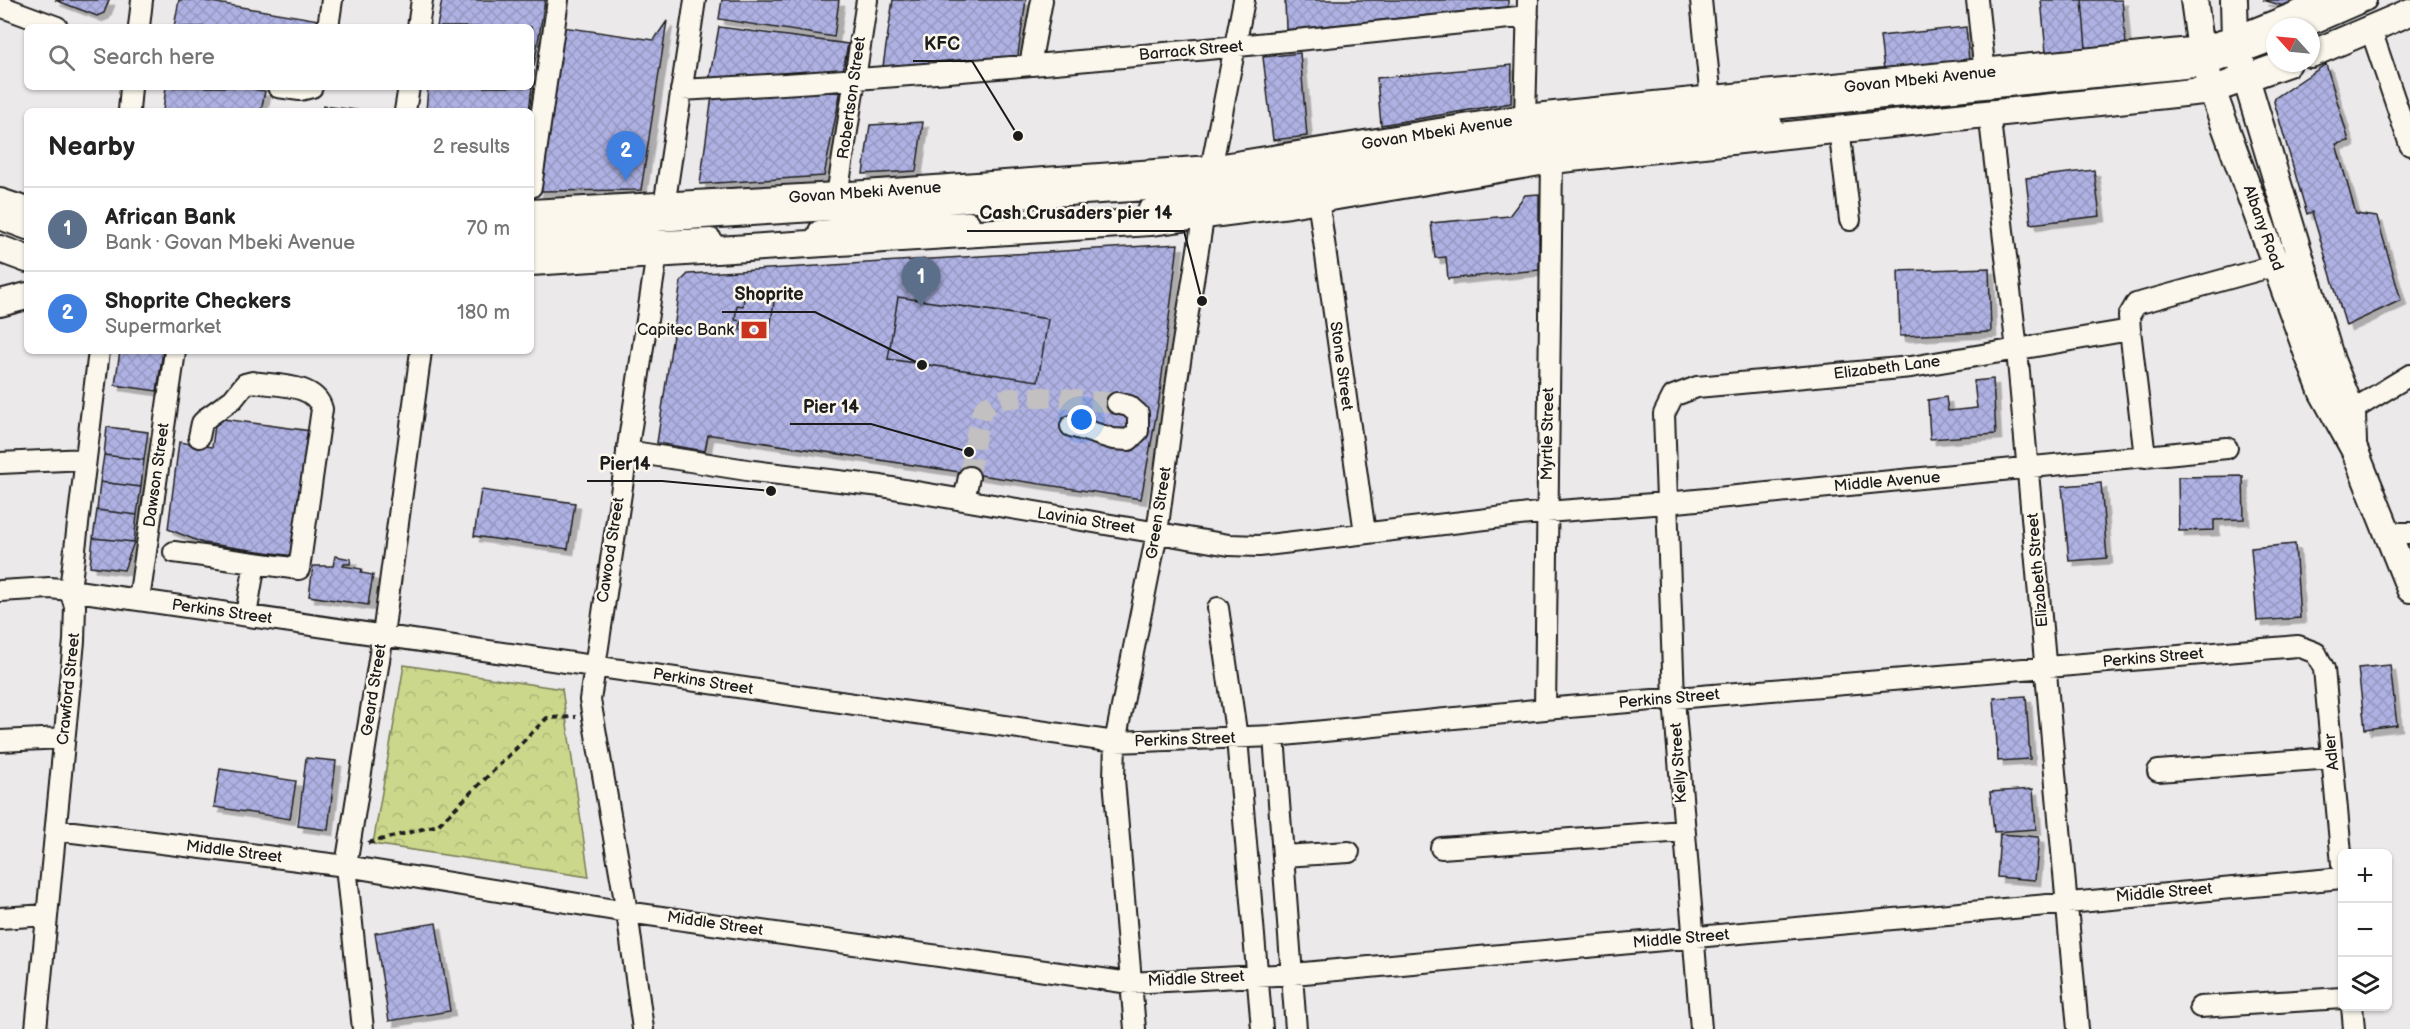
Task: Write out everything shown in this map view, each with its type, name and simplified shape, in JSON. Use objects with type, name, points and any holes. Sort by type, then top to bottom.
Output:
[{"type":"main road","name":"Albany Road","points":[[2234,0],[2241,61],[2331,360],[2344,416],[2354,449],[2399,533],[2410,589]]},
{"type":"main road","name":"Govan Mbeki Avenue","points":[[534,213],[660,231],[1107,226],[1208,192],[1525,118],[1985,74],[2207,72],[2241,61],[2334,0]]},
{"type":"main road","name":"Albany Road","points":[[2193,6],[2207,72],[2309,357],[2344,416]]},
{"type":"main road","points":[[2320,50],[2410,12]]},
{"type":"main road","name":"Govan Mbeki Avenue","points":[[534,261],[660,231],[837,196],[1208,192],[1318,199],[1552,160],[1989,112],[2207,72],[2241,61],[2266,62]]},
{"type":"main road","points":[[0,202],[24,210]]},
{"type":"main road","points":[[0,249],[24,259]]},
{"type":"main road","points":[[0,303],[24,297]]},
{"type":"street","points":[[139,24],[142,0]]},
{"type":"street","points":[[328,24],[332,0]]},
{"type":"street","points":[[418,24],[422,0]]},
{"type":"street","points":[[534,166],[558,0]]},
{"type":"street","name":"Cawood Street","points":[[643,1029],[627,912],[592,716],[594,665],[695,0]]},
{"type":"street","name":"Robertson Street","points":[[837,196],[867,0]]},
{"type":"street","points":[[1030,65],[1042,0]]},
{"type":"street","name":"Green Street","points":[[1135,1029],[1114,779],[1115,742],[1157,532],[1177,380],[1208,192],[1244,0]]},
{"type":"street","points":[[1701,0],[1711,100]]},
{"type":"street","points":[[1977,0],[1985,74]]},
{"type":"street","points":[[2320,20],[2366,0]]},
{"type":"street","points":[[2320,36],[2406,0]]},
{"type":"street","points":[[0,6],[49,24]]},
{"type":"street","points":[[1525,118],[1528,8]]},
{"type":"street","name":"Barrack Street","points":[[681,90],[855,81],[1234,47],[1528,8]]},
{"type":"street","points":[[2371,30],[2410,145]]},
{"type":"street","points":[[2241,61],[2266,46]]},
{"type":"street","points":[[2241,61],[2266,57]]},
{"type":"street","points":[[534,246],[660,231],[1133,192],[1208,192],[1565,144],[2207,72]]},
{"type":"street","points":[[129,108],[131,90]]},
{"type":"street","points":[[406,108],[408,90]]},
{"type":"street","name":"Elizabeth Street","points":[[1989,112],[2017,350],[2078,1029]]},
{"type":"street","points":[[1839,128],[1850,220]]},
{"type":"street","name":"Myrtle Street","points":[[1545,709],[1552,160]]},
{"type":"street","name":"Stone Street","points":[[1318,199],[1365,533]]},
{"type":"street","points":[[0,219],[24,228]]},
{"type":"street","points":[[534,229],[660,231]]},
{"type":"street","points":[[0,236],[24,245]]},
{"type":"street","points":[[2145,457],[2129,316],[2136,304],[2277,265]]},
{"type":"street","name":"Elizabeth Lane","points":[[1665,425],[1664,414],[1673,396],[1697,387],[1911,367],[2130,330]]},
{"type":"street","name":"Crawford Street","points":[[36,1029],[57,830],[63,738],[75,622],[75,606],[70,590],[99,354]]},
{"type":"street","name":"Dawson Street","points":[[139,600],[175,354]]},
{"type":"street","name":"Geard Street","points":[[363,1029],[347,857],[383,635],[420,354]]},
{"type":"street","points":[[2344,416],[2410,375]]},
{"type":"street","points":[[174,552],[299,569],[321,405],[307,390],[254,382],[246,384],[233,399],[202,423],[199,437]]},
{"type":"street","points":[[1071,426],[1113,439],[1129,440],[1138,431],[1138,414],[1129,406],[1117,403]]},
{"type":"street","name":"Kelly Street","points":[[1665,425],[1674,699],[1701,1029]]},
{"type":"street","name":"Middle Avenue","points":[[1546,512],[1666,503],[2227,448]]},
{"type":"street","name":"Lavinia Street","points":[[627,451],[964,500],[1229,545],[1259,546],[1546,512]]},
{"type":"street","points":[[0,463],[86,459]]},
{"type":"street","points":[[964,500],[969,477]]},
{"type":"street","points":[[246,615],[255,563]]},
{"type":"street","name":"Perkins Street","points":[[0,591],[50,588],[70,590],[1115,742],[1237,738],[1545,709],[2287,646],[2306,647]]},
{"type":"street","points":[[1218,608],[1237,738],[1262,1029]]},
{"type":"street","name":"Adler","points":[[2306,647],[2316,653],[2324,669],[2341,849]]},
{"type":"street","points":[[1274,735],[1296,1029]]},
{"type":"street","points":[[0,741],[63,738]]},
{"type":"street","points":[[2158,771],[2332,759]]},
{"type":"street","name":"Middle Street","points":[[57,830],[347,857],[627,912],[1130,983],[1293,974],[1693,939],[2068,901],[2338,878]]},
{"type":"street","points":[[1441,848],[1684,831]]},
{"type":"street","points":[[1283,856],[1349,852]]},
{"type":"street","points":[[0,918],[47,915]]},
{"type":"street","points":[[2200,1007],[2338,998]]},
{"type":"street","points":[[2352,1011],[2354,1029]]},
{"type":"path","points":[[347,857],[438,825],[547,718],[592,716]]},
{"type":"green space","points":[[404,665],[562,689],[589,877],[373,844]]},
{"type":"building","points":[[55,0],[109,0],[104,13],[97,16]]},
{"type":"building","points":[[179,0],[199,0],[319,20],[318,24],[175,24]]},
{"type":"building","points":[[442,0],[545,0],[534,66],[534,24],[438,24]]},
{"type":"building","points":[[722,0],[839,0],[834,37],[719,19]]},
{"type":"building","points":[[893,0],[1026,0],[1017,61],[883,66]]},
{"type":"building","points":[[1285,0],[1508,0],[1508,7],[1286,30]]},
{"type":"building","points":[[2041,0],[2082,0],[2086,48],[2046,52]]},
{"type":"building","points":[[2082,0],[2122,0],[2126,45],[2086,48]]},
{"type":"building","points":[[2263,0],[2299,0],[2284,6]]},
{"type":"building","points":[[667,21],[641,190],[537,191],[563,27],[654,40]]},
{"type":"building","points":[[719,27],[848,44],[841,81],[708,86]]},
{"type":"building","points":[[1966,27],[1969,61],[1884,70],[1880,36]]},
{"type":"building","points":[[1300,53],[1307,136],[1273,140],[1263,57]]},
{"type":"building","points":[[2326,64],[2349,141],[2336,144],[2356,214],[2377,217],[2401,300],[2346,326],[2312,212],[2307,214],[2274,102],[2275,98],[2314,72],[2320,72],[2320,68]]},
{"type":"building","points":[[1512,65],[1511,103],[1381,125],[1377,78]]},
{"type":"building","points":[[166,90],[265,91],[262,108],[163,108]]},
{"type":"building","points":[[428,90],[532,90],[529,108],[426,108]]},
{"type":"building","points":[[841,90],[824,176],[700,184],[712,96]]},
{"type":"building","points":[[923,122],[916,171],[863,174],[870,125]]},
{"type":"building","points":[[2094,170],[2100,216],[2031,224],[2026,178]]},
{"type":"building","points":[[1539,194],[1539,270],[1448,279],[1446,257],[1435,258],[1431,223],[1509,216],[1525,195]]},
{"type":"building","points":[[1178,244],[1159,400],[1141,499],[712,435],[708,435],[705,451],[657,443],[681,281],[688,274]],"holes":[[[744,297],[774,302],[769,335],[740,330],[741,321],[735,320],[737,305],[743,306]],[[898,297],[1048,319],[1038,381],[888,359]]]},
{"type":"building","points":[[1989,268],[1991,332],[1900,336],[1898,271]]},
{"type":"building","points":[[744,297],[774,302],[769,335],[740,330],[741,321],[735,320],[737,305],[743,306]]},
{"type":"building","points":[[898,297],[1048,319],[1038,381],[888,359]]},
{"type":"building","points":[[120,354],[163,354],[157,391],[115,385]]},
{"type":"building","points":[[1993,379],[1996,434],[1930,439],[1928,400],[1946,397],[1948,411],[1977,408],[1974,381]]},
{"type":"building","points":[[216,418],[311,431],[293,556],[203,543],[168,529],[179,442],[212,447]]},
{"type":"building","points":[[107,427],[148,432],[144,460],[104,455]]},
{"type":"building","points":[[104,455],[144,460],[141,487],[100,482]]},
{"type":"building","points":[[2243,476],[2244,519],[2214,520],[2214,530],[2179,531],[2178,477]]},
{"type":"building","points":[[100,482],[141,487],[137,515],[97,510]]},
{"type":"building","points":[[2101,483],[2107,558],[2069,561],[2062,486]]},
{"type":"building","points":[[481,490],[575,503],[568,549],[474,536]]},
{"type":"building","points":[[97,510],[137,515],[134,542],[93,538]]},
{"type":"building","points":[[93,538],[134,542],[124,570],[90,566]]},
{"type":"building","points":[[2295,544],[2300,618],[2257,621],[2251,548]]},
{"type":"building","points":[[335,556],[351,559],[350,564],[343,566],[362,569],[361,573],[373,575],[368,605],[309,596],[313,566],[333,566]]},
{"type":"building","points":[[2390,665],[2397,725],[2365,729],[2358,668]]},
{"type":"building","points":[[2026,696],[2030,759],[1998,761],[1994,698]]},
{"type":"building","points":[[306,758],[336,761],[328,830],[298,826]]},
{"type":"building","points":[[220,769],[296,781],[290,819],[214,807]]},
{"type":"building","points":[[2033,789],[2036,829],[1994,832],[1990,792]]},
{"type":"building","points":[[2000,834],[2039,837],[2035,880],[1997,877]]},
{"type":"building","points":[[436,923],[450,1011],[389,1021],[375,933]]},
{"type":"tunnel","points":[[969,477],[981,415],[983,410],[992,403],[1025,397],[1117,403]]},
{"type":"place","name":"KFC","points":[[1018,136]]},
{"type":"place","name":"Shoprite Checkers","points":[[626,181]]},
{"type":"place","name":"Cash Crusaders pier 14","points":[[1202,301]]},
{"type":"place","name":"African Bank","points":[[921,307]]},
{"type":"place","name":"Capitec Bank","points":[[754,330]]},
{"type":"place","name":"Shoprite","points":[[922,365]]},
{"type":"place","name":"Pier 14","points":[[969,452]]},
{"type":"place","name":"Pier14","points":[[771,491]]}]
